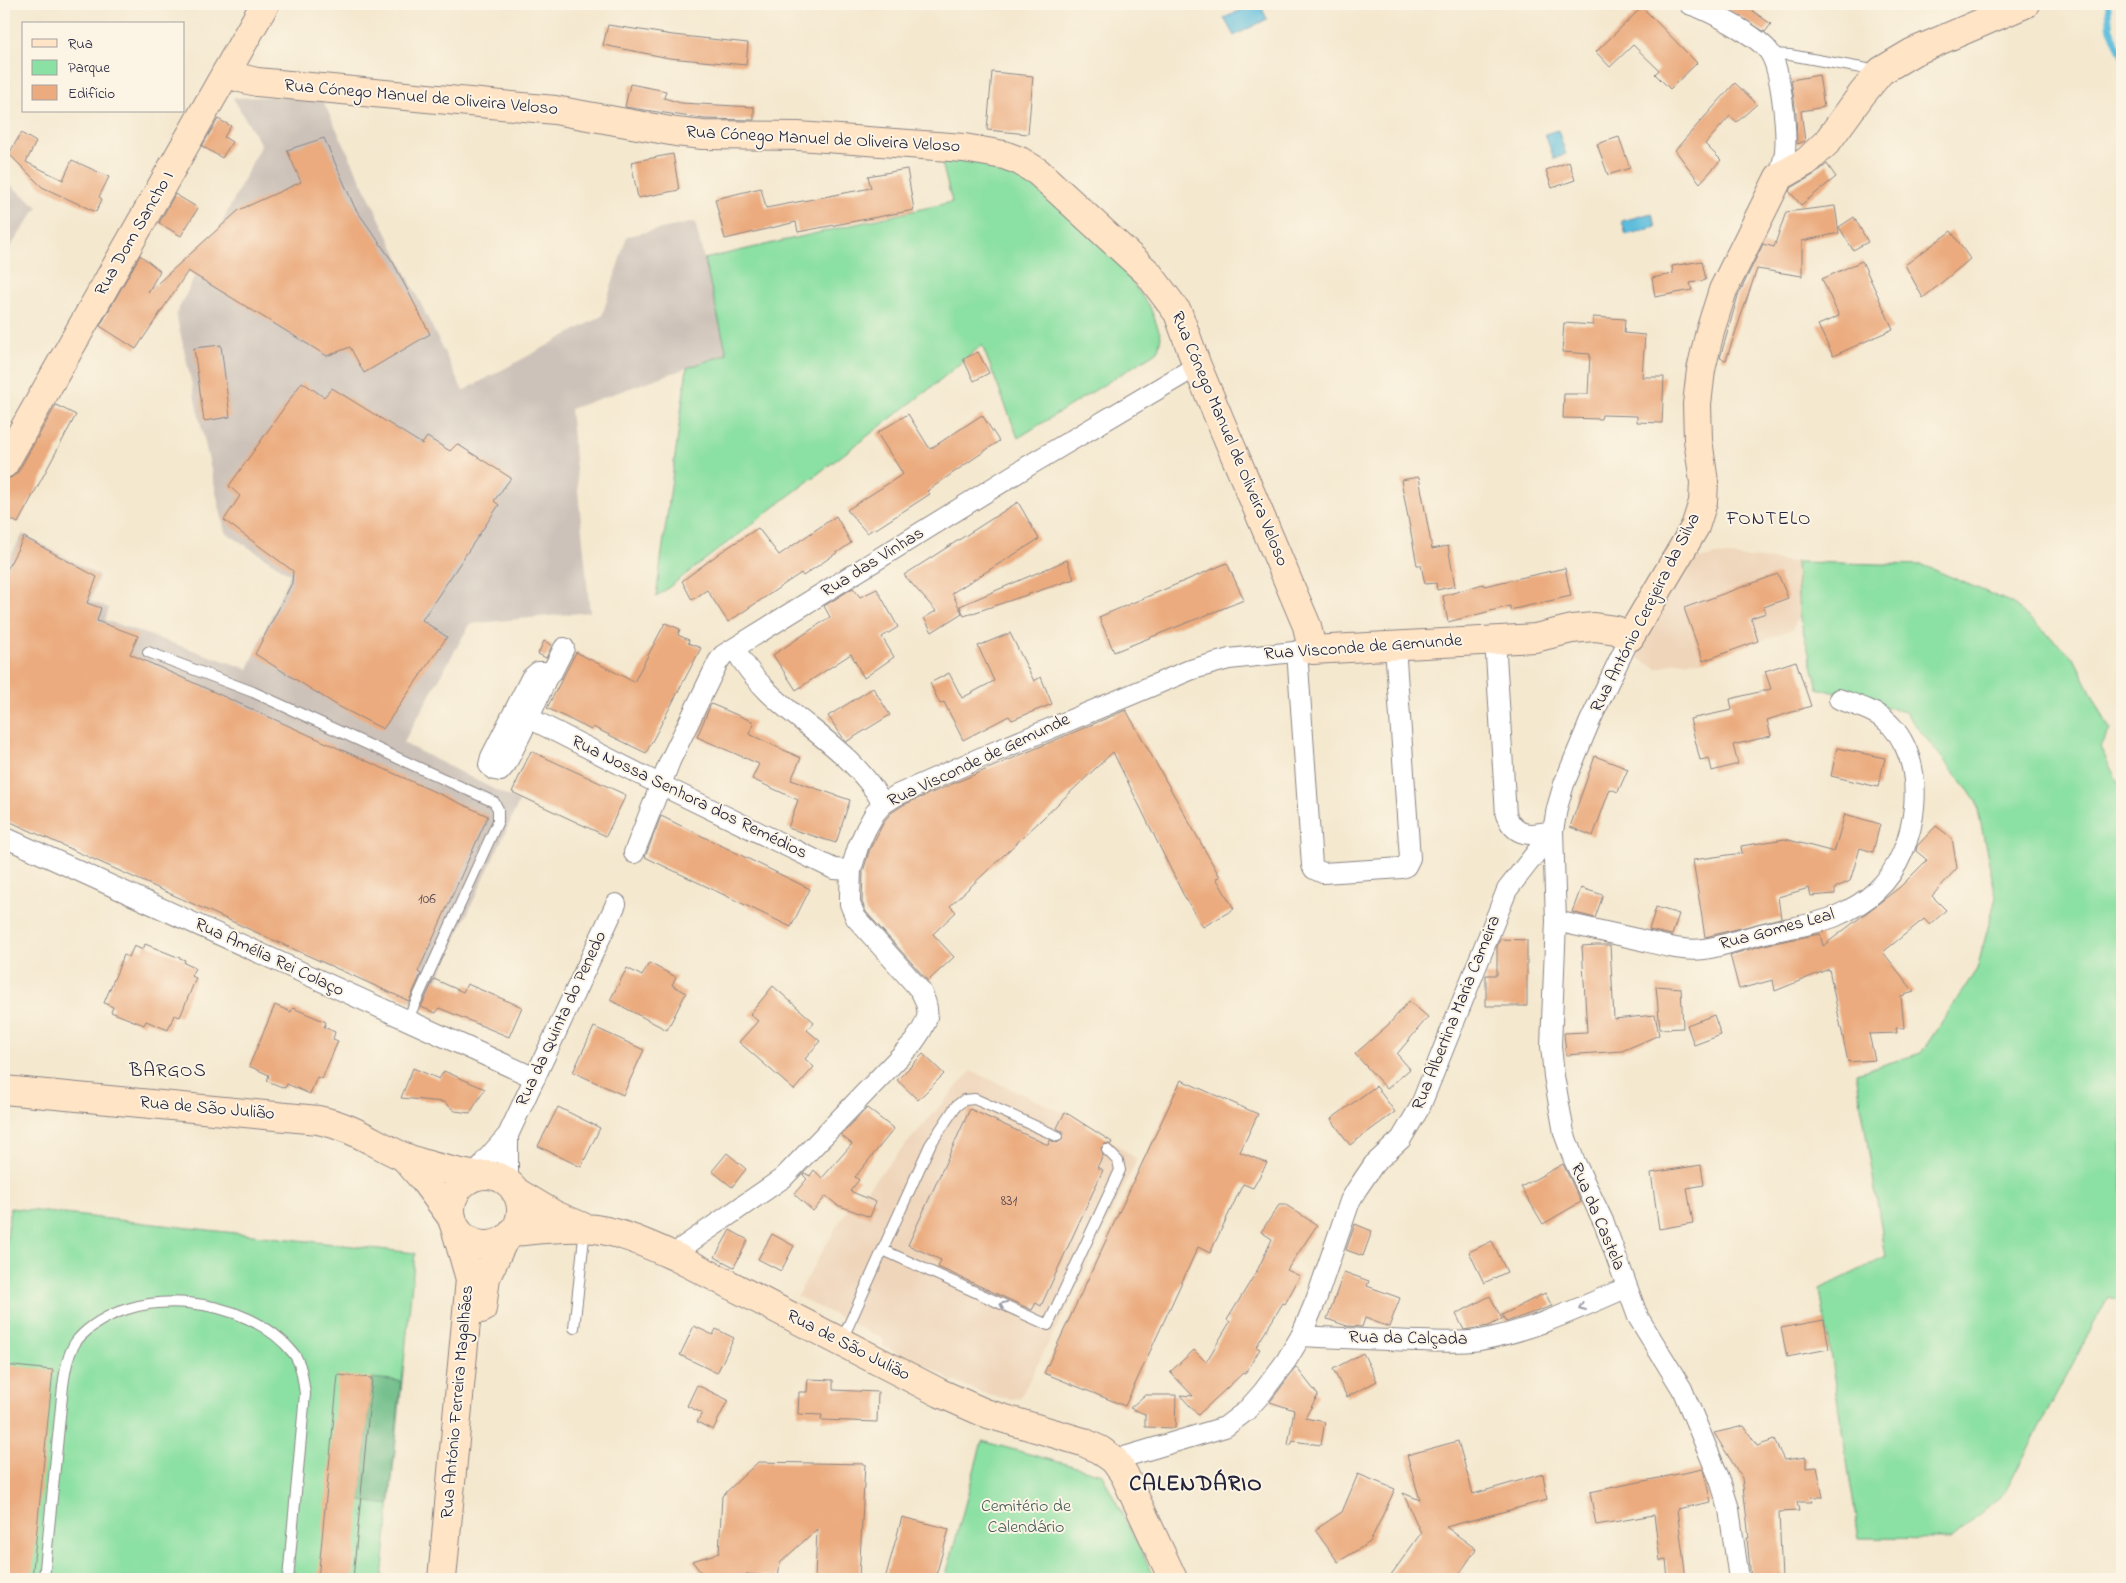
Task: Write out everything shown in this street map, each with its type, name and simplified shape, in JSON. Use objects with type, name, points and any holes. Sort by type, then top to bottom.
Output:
[{"type":"street","name":"Rua Dom Sancho I","points":[[4,464],[265,4]]},
{"type":"street","points":[[1689,4],[1704,8],[1763,44],[1771,54]]},
{"type":"street","points":[[1779,177],[1807,161],[1827,142],[1862,94],[1882,71],[1913,52],[2025,4]]},
{"type":"street","name":"Rua António Cerejeira da Silva","points":[[1554,831],[1557,808],[1564,784],[1590,720],[1630,637],[1695,527],[1703,502],[1704,482],[1698,440],[1697,404],[1701,370],[1708,339],[1723,290],[1779,177],[1784,151],[1784,124],[1778,78],[1771,54]]},
{"type":"street","name":"Rua Cónego Manuel de Oliveira Veloso","points":[[226,72],[257,82],[555,110],[604,117],[676,132],[703,135],[798,136],[964,148],[1004,155],[1020,161],[1038,172],[1148,273],[1178,313],[1197,366],[1307,626],[1305,651]]},
{"type":"street","name":"Rua das Vinhas","points":[[634,853],[670,761],[723,655],[1025,468],[1197,366]]},
{"type":"street","name":"Rua Visconde de Gemunde","points":[[676,1257],[683,1247],[783,1178],[913,1043],[925,1027],[929,1015],[927,1002],[920,990],[856,918],[850,904],[851,870],[866,829],[883,804],[897,795],[987,754],[1171,676],[1229,659],[1305,651],[1535,638],[1572,629],[1594,627],[1616,630],[1630,637]]},
{"type":"street","points":[[1495,639],[1506,815],[1513,828],[1520,833],[1529,834],[1554,831]]},
{"type":"street","points":[[1305,651],[1312,865],[1314,869],[1323,873],[1402,868],[1409,863],[1395,646]]},
{"type":"street","points":[[547,677],[544,672],[538,672],[531,678],[491,757],[489,765],[494,770],[500,771],[506,764],[547,677],[552,672],[564,648]]},
{"type":"street","points":[[735,649],[746,669],[767,693],[849,758],[866,777],[883,804]]},
{"type":"street","name":"Rua Gomes Leal","points":[[1556,921],[1672,947],[1704,949],[1768,932],[1804,926],[1834,917],[1854,907],[1878,890],[1892,871],[1903,850],[1910,829],[1915,807],[1910,758],[1901,738],[1885,720],[1869,709],[1839,699]]},
{"type":"street","name":"Rua Nossa Senhora dos Remédios","points":[[529,718],[834,869],[851,870]]},
{"type":"street","name":"Rua da Castela","points":[[1554,831],[1556,921],[1551,1046],[1561,1117],[1574,1160],[1604,1223],[1638,1317],[1682,1389],[1720,1480],[1729,1509],[1739,1579]]},
{"type":"street","name":"Rua Albertina Maria Cameira","points":[[1114,1460],[1225,1427],[1246,1411],[1262,1393],[1301,1336],[1316,1300],[1350,1200],[1374,1164],[1401,1139],[1420,1107],[1506,890],[1554,831]]},
{"type":"street","name":"Rua Amélia Rei Colaço","points":[[4,837],[535,1078]]},
{"type":"street","name":"Rua da Quinta do Penedo","points":[[476,1176],[485,1161],[508,1134],[616,904]]},
{"type":"street","name":"Rua de São Julião","points":[[4,1090],[318,1120],[352,1129],[403,1156],[433,1166],[476,1176]]},
{"type":"street","name":"Rua da Quinta do Penedo","points":[[508,1134],[512,1186]]},
{"type":"street","name":"Rua de São Julião","points":[[403,1156],[423,1179],[454,1222]]},
{"type":"street","points":[[487,1175],[498,1177],[512,1186],[520,1201],[521,1212],[519,1223],[508,1236],[494,1244],[482,1245],[467,1239],[454,1222],[451,1204],[456,1192],[464,1182],[476,1176],[487,1175]]},
{"type":"street","name":"Rua de São Julião","points":[[512,1186],[555,1215],[585,1228],[617,1234],[676,1257],[960,1403],[1009,1421],[1083,1442],[1100,1450],[1114,1460]]},
{"type":"street","name":"Rua António Ferreira Magalhães","points":[[442,1579],[470,1279],[454,1222]]},
{"type":"street","name":"Rua de São Julião","points":[[508,1236],[585,1228]]},
{"type":"street","name":"Rua António Ferreira Magalhães","points":[[456,1579],[482,1294],[486,1277],[508,1236]]},
{"type":"street","name":"Rua da Calçada","points":[[1301,1336],[1396,1341],[1454,1342],[1478,1340],[1564,1315],[1626,1288]]},
{"type":"street","points":[[1114,1460],[1133,1490],[1173,1579]]},
{"type":"lane","points":[[1771,54],[1790,55],[1882,71]]},
{"type":"lane","points":[[148,652],[253,692],[494,802],[498,809],[498,821],[407,1021]]},
{"type":"lane","points":[[841,1343],[930,1145],[960,1103],[976,1099],[1057,1136]]},
{"type":"lane","points":[[883,1250],[1048,1325],[1120,1170],[1118,1161],[1107,1150]]},
{"type":"lane","points":[[574,1328],[585,1228]]},
{"type":"lane","points":[[44,1579],[63,1386],[70,1355],[77,1341],[90,1328],[107,1318],[126,1311],[151,1304],[187,1302],[225,1310],[245,1317],[263,1327],[295,1355],[302,1374],[305,1394],[288,1579]]},
{"type":"shaded area","points":[[320,95],[463,391],[602,316],[627,236],[695,222],[727,354],[570,409],[590,612],[470,624],[403,743],[519,802],[424,1008],[4,819],[4,567],[23,534],[99,576],[90,601],[109,608],[105,620],[248,669],[290,574],[225,532],[176,314],[261,145],[233,98]]},
{"type":"shaded area","points":[[4,180],[38,207],[4,256]]},
{"type":"shaded area","points":[[1715,555],[1796,562],[1799,615],[1793,629],[1703,661],[1675,662],[1658,669],[1636,657],[1677,575],[1695,560]]},
{"type":"shaded area","points":[[971,1071],[1078,1119],[1137,1159],[1063,1315],[1020,1398],[1011,1399],[992,1396],[952,1381],[933,1369],[883,1346],[883,1339],[797,1296],[836,1227],[848,1210]]},
{"type":"green space","points":[[940,155],[999,162],[1025,175],[1116,260],[1150,307],[1161,336],[1158,351],[1018,438],[982,345],[928,390],[656,597],[687,368],[727,354],[704,259],[952,202]]},
{"type":"green space","points":[[1796,562],[1923,565],[2012,603],[2074,658],[2110,730],[2100,747],[2122,790],[2122,1301],[2108,1297],[2004,1494],[1951,1539],[1859,1538],[1820,1289],[1886,1257],[1856,1073],[1921,1053],[1977,969],[1996,897],[1976,800],[1905,712],[1818,688],[1799,615]]},
{"type":"green space","points":[[10,1208],[415,1253],[382,1579],[4,1579],[4,1268]]},
{"type":"green space","points":[[372,1378],[401,1381],[389,1505],[360,1501]]},
{"type":"green space","name":"Cemitério de Calendário","points":[[982,1441],[1102,1474],[1155,1579],[945,1579]]},
{"type":"water","points":[[1254,4],[1260,4],[1267,19],[1234,36],[1224,18]]},
{"type":"water","points":[[1558,130],[1566,154],[1554,159],[1545,134]]},
{"type":"water","points":[[1652,213],[1656,227],[1626,235],[1622,221]]},
{"type":"building","points":[[1719,4],[1743,4],[1771,24],[1765,32]]},
{"type":"building","points":[[1642,7],[1697,63],[1670,89],[1655,74],[1659,70],[1633,45],[1610,67],[1596,52]]},
{"type":"building","points":[[608,25],[673,35],[748,43],[746,65],[669,58],[603,45]]},
{"type":"building","points":[[992,72],[1033,76],[1028,134],[987,130]]},
{"type":"building","points":[[1819,75],[1824,107],[1801,111],[1805,141],[1797,144],[1796,113],[1791,80]]},
{"type":"building","points":[[1735,83],[1757,104],[1737,122],[1730,116],[1705,144],[1721,160],[1700,183],[1675,150]]},
{"type":"building","points":[[630,84],[666,91],[664,98],[681,103],[754,107],[754,120],[704,119],[625,107]]},
{"type":"building","points":[[218,119],[231,126],[224,137],[232,142],[222,158],[202,146]]},
{"type":"building","points":[[21,133],[36,142],[26,162],[63,180],[72,160],[109,177],[99,197],[102,199],[96,212],[42,187],[9,154]]},
{"type":"building","points":[[1619,137],[1630,168],[1608,175],[1597,144]]},
{"type":"building","points":[[324,138],[355,208],[393,262],[430,334],[364,373],[350,347],[327,356],[188,271],[136,349],[100,326],[140,255],[160,271],[148,292],[239,210],[301,182],[287,150]]},
{"type":"building","points":[[673,154],[679,190],[638,198],[631,162]]},
{"type":"building","points":[[1569,162],[1575,180],[1552,188],[1546,170]]},
{"type":"building","points":[[1827,164],[1836,177],[1801,205],[1789,191]]},
{"type":"building","points":[[907,169],[914,210],[798,232],[796,222],[725,239],[715,199],[761,188],[766,208],[871,188],[868,176]]},
{"type":"building","points":[[175,194],[198,208],[181,236],[159,223]]},
{"type":"building","points":[[1835,206],[1839,233],[1802,241],[1802,276],[1757,269],[1726,360],[1720,358],[1738,296],[1763,244],[1774,247],[1786,212]]},
{"type":"building","points":[[1854,217],[1868,242],[1853,250],[1839,227]]},
{"type":"building","points":[[1951,231],[1970,259],[1923,298],[1905,265]]},
{"type":"building","points":[[1702,261],[1706,280],[1690,283],[1692,290],[1655,297],[1652,278],[1673,274],[1672,266]]},
{"type":"building","points":[[1862,261],[1893,329],[1833,356],[1818,325],[1839,316],[1822,279]]},
{"type":"building","points":[[1593,317],[1625,319],[1624,333],[1645,335],[1642,377],[1664,377],[1662,423],[1637,422],[1637,416],[1602,415],[1601,419],[1563,418],[1564,394],[1588,394],[1590,354],[1562,352],[1564,323],[1593,325]]},
{"type":"building","points":[[221,345],[230,417],[204,421],[194,348]]},
{"type":"building","points":[[978,352],[989,373],[974,381],[963,359]]},
{"type":"building","points":[[302,382],[324,397],[332,388],[422,444],[427,437],[450,451],[457,444],[511,478],[494,501],[499,505],[422,620],[447,637],[383,729],[338,706],[255,654],[292,583],[293,571],[224,520],[240,496],[229,486]]},
{"type":"building","points":[[56,405],[76,415],[18,523],[4,516],[4,484],[6,479],[18,472]]},
{"type":"building","points":[[908,414],[930,449],[982,415],[999,441],[927,491],[930,494],[867,533],[847,510],[903,474],[877,433]]},
{"type":"building","points":[[1419,477],[1432,549],[1448,546],[1455,586],[1437,590],[1436,583],[1425,584],[1421,565],[1417,565],[1401,480]]},
{"type":"building","points":[[1018,502],[1039,539],[952,593],[962,613],[932,632],[924,618],[936,611],[904,575]]},
{"type":"building","points":[[836,516],[851,543],[803,576],[801,573],[728,622],[707,590],[692,600],[682,581],[758,528],[779,555]]},
{"type":"building","points":[[24,537],[97,577],[87,603],[101,608],[97,621],[138,636],[130,654],[488,816],[418,972],[421,974],[409,1001],[4,819],[4,575]]},
{"type":"building","points":[[1067,560],[1074,579],[964,616],[960,606]]},
{"type":"building","points":[[1227,563],[1244,600],[1114,652],[1099,617]]},
{"type":"building","points":[[1565,568],[1571,596],[1510,610],[1510,606],[1448,622],[1443,596],[1483,584],[1484,586]]},
{"type":"building","points":[[1778,574],[1788,598],[1764,607],[1766,613],[1751,618],[1758,641],[1703,661],[1684,608]]},
{"type":"building","points":[[853,588],[860,597],[877,589],[898,627],[882,637],[894,657],[864,678],[851,654],[796,690],[773,655],[830,617],[824,606]]},
{"type":"building","points":[[665,623],[680,629],[678,635],[689,640],[688,643],[701,648],[646,753],[593,727],[591,730],[547,708],[576,652],[634,682]]},
{"type":"building","points":[[1010,633],[1034,681],[1041,677],[1052,704],[1012,720],[1009,716],[963,740],[944,702],[940,704],[930,683],[949,673],[962,698],[994,681],[978,646]]},
{"type":"building","points":[[544,641],[552,645],[546,658],[538,654]]},
{"type":"building","points":[[1796,661],[1811,706],[1767,720],[1771,736],[1733,745],[1738,764],[1712,771],[1709,758],[1700,760],[1690,719],[1732,710],[1730,699],[1771,689],[1765,671]]},
{"type":"building","points":[[873,688],[890,715],[846,742],[828,716]]},
{"type":"building","points":[[711,704],[754,722],[749,734],[801,758],[791,780],[850,800],[836,843],[788,828],[798,800],[752,779],[759,764],[697,737]]},
{"type":"building","points":[[1126,710],[1220,877],[1216,878],[1234,909],[1203,927],[1183,894],[1113,752],[950,906],[956,912],[933,934],[954,957],[928,981],[866,912],[862,902],[863,872],[869,851],[885,820],[891,813],[903,805]]},
{"type":"building","points":[[1837,748],[1885,758],[1878,787],[1831,776]]},
{"type":"building","points":[[531,751],[626,795],[606,836],[512,792]]},
{"type":"building","points":[[1595,756],[1628,769],[1618,792],[1610,789],[1593,836],[1570,827]]},
{"type":"building","points":[[1845,814],[1880,824],[1873,852],[1860,848],[1850,881],[1835,888],[1835,894],[1811,896],[1809,888],[1778,897],[1781,918],[1705,937],[1693,860],[1742,853],[1741,846],[1785,839],[1834,852]]},
{"type":"building","points":[[661,816],[810,889],[791,927],[645,857]]},
{"type":"building","points":[[1936,826],[1952,838],[1957,868],[1932,896],[1946,910],[1930,925],[1924,919],[1883,952],[1914,992],[1901,996],[1904,1028],[1896,1028],[1897,1033],[1869,1034],[1875,1060],[1848,1062],[1829,969],[1775,991],[1773,980],[1739,989],[1730,955],[1764,945],[1820,934],[1823,946],[1900,887],[1927,860],[1916,851],[1917,846]]},
{"type":"building","points":[[1581,888],[1603,895],[1595,918],[1572,912]]},
{"type":"building","points":[[1656,907],[1679,914],[1672,935],[1649,930]]},
{"type":"building","points":[[1500,939],[1527,940],[1527,1006],[1486,1006],[1486,975],[1497,975],[1497,947]]},
{"type":"building","points":[[145,944],[185,960],[184,963],[195,968],[191,976],[196,978],[180,1017],[174,1015],[168,1030],[146,1021],[144,1025],[111,1012],[113,1007],[104,1003],[124,955],[129,957],[134,946],[143,950]]},
{"type":"building","points":[[1610,945],[1614,1019],[1655,1015],[1659,1035],[1622,1051],[1566,1055],[1564,1033],[1587,1032],[1582,946]]},
{"type":"building","points":[[649,963],[676,977],[672,985],[686,993],[667,1030],[610,1000],[627,968],[642,976]]},
{"type":"building","points":[[434,979],[463,992],[467,984],[522,1007],[509,1037],[439,1008],[436,1013],[421,1007]]},
{"type":"building","points":[[773,986],[814,1022],[807,1030],[820,1041],[805,1059],[814,1067],[794,1090],[739,1042],[758,1021],[750,1014]]},
{"type":"building","points":[[1656,986],[1681,988],[1683,1028],[1660,1029]]},
{"type":"building","points":[[1409,1001],[1428,1017],[1397,1054],[1410,1069],[1387,1089],[1355,1054],[1389,1024]]},
{"type":"building","points":[[275,1005],[291,1012],[293,1008],[326,1022],[324,1027],[335,1032],[333,1039],[338,1041],[322,1079],[317,1077],[310,1094],[287,1084],[285,1088],[267,1081],[269,1075],[249,1066]]},
{"type":"building","points":[[1714,1015],[1721,1035],[1694,1045],[1687,1025]]},
{"type":"building","points":[[594,1027],[644,1050],[623,1095],[573,1072]]},
{"type":"building","points":[[923,1054],[944,1074],[918,1100],[897,1080]]},
{"type":"building","points":[[413,1068],[439,1079],[444,1071],[485,1089],[470,1113],[455,1111],[444,1102],[401,1098]]},
{"type":"building","points":[[1181,1080],[1258,1114],[1240,1152],[1267,1163],[1253,1188],[1243,1184],[1210,1253],[1198,1247],[1125,1406],[1044,1373]]},
{"type":"building","points":[[1376,1086],[1395,1112],[1350,1145],[1331,1119]]},
{"type":"building","points":[[558,1107],[600,1128],[581,1167],[538,1146]]},
{"type":"building","points":[[867,1108],[894,1129],[855,1177],[859,1180],[850,1191],[876,1202],[870,1217],[837,1205],[826,1196],[813,1211],[794,1194],[807,1179],[803,1175],[804,1173],[810,1176],[814,1170],[822,1178],[852,1144],[841,1135]]},
{"type":"building","points":[[970,1109],[1048,1145],[1050,1140],[1057,1143],[1063,1139],[1063,1132],[1057,1128],[1065,1112],[1112,1142],[1111,1144],[1105,1144],[1101,1148],[1103,1156],[1097,1167],[1103,1170],[1041,1306],[1036,1303],[1032,1310],[938,1267],[941,1260],[908,1245]]},
{"type":"building","points":[[727,1153],[746,1169],[732,1187],[712,1171]]},
{"type":"building","points":[[1563,1164],[1581,1202],[1543,1224],[1521,1187]]},
{"type":"building","points":[[1701,1165],[1704,1185],[1687,1188],[1693,1223],[1659,1229],[1651,1173]]},
{"type":"building","points":[[1279,1205],[1286,1205],[1317,1225],[1287,1270],[1300,1276],[1285,1304],[1283,1303],[1256,1347],[1260,1349],[1245,1374],[1243,1373],[1198,1415],[1180,1395],[1193,1396],[1170,1372],[1194,1350],[1206,1362],[1230,1322],[1227,1320],[1258,1269],[1272,1239],[1261,1232]]},
{"type":"building","points":[[1355,1224],[1372,1231],[1363,1256],[1346,1250]]},
{"type":"building","points":[[730,1230],[748,1240],[734,1267],[715,1257]]},
{"type":"building","points":[[772,1234],[794,1246],[781,1271],[758,1259]]},
{"type":"building","points":[[1492,1241],[1507,1272],[1484,1283],[1469,1252]]},
{"type":"building","points":[[1344,1272],[1369,1281],[1367,1286],[1400,1298],[1389,1327],[1365,1318],[1362,1327],[1347,1326],[1327,1319]]},
{"type":"building","points":[[1545,1293],[1552,1306],[1506,1322],[1502,1315]]},
{"type":"building","points":[[1490,1296],[1502,1319],[1489,1326],[1464,1330],[1456,1314]]},
{"type":"building","points":[[1824,1320],[1829,1349],[1787,1357],[1781,1328]]},
{"type":"building","points":[[694,1326],[713,1335],[716,1329],[734,1338],[717,1373],[680,1355]]},
{"type":"building","points":[[1363,1353],[1377,1381],[1347,1397],[1333,1369]]},
{"type":"building","points":[[4,1365],[53,1370],[32,1579],[4,1579]]},
{"type":"building","points":[[1296,1367],[1318,1395],[1305,1418],[1325,1422],[1321,1445],[1293,1441],[1290,1446],[1288,1445],[1294,1410],[1270,1402]]},
{"type":"building","points":[[338,1375],[372,1378],[353,1579],[318,1579]]},
{"type":"building","points":[[808,1379],[833,1380],[833,1390],[878,1392],[877,1422],[821,1420],[822,1415],[798,1414],[799,1392],[807,1392]]},
{"type":"building","points":[[697,1385],[728,1400],[713,1430],[697,1422],[702,1413],[687,1406]]},
{"type":"building","points":[[1145,1395],[1176,1395],[1175,1428],[1145,1427],[1145,1414],[1130,1408]]},
{"type":"building","points":[[1744,1426],[1757,1446],[1774,1440],[1784,1460],[1806,1457],[1806,1468],[1817,1467],[1823,1497],[1811,1497],[1812,1502],[1797,1502],[1799,1511],[1779,1512],[1782,1579],[1751,1579],[1747,1538],[1749,1538],[1742,1478],[1714,1433]]},
{"type":"building","points":[[1458,1441],[1473,1494],[1543,1474],[1547,1500],[1446,1527],[1476,1549],[1456,1579],[1388,1579],[1421,1533],[1403,1493],[1420,1500],[1407,1455]]},
{"type":"building","points":[[758,1462],[865,1464],[859,1579],[815,1578],[817,1529],[780,1563],[778,1577],[746,1574],[750,1579],[706,1579],[692,1561],[719,1553],[722,1496]]},
{"type":"building","points":[[1703,1469],[1711,1502],[1677,1509],[1686,1579],[1668,1579],[1666,1560],[1660,1561],[1654,1515],[1596,1525],[1590,1492]]},
{"type":"building","points":[[1358,1474],[1395,1489],[1370,1542],[1338,1562],[1315,1530],[1342,1512]]},
{"type":"building","points":[[902,1517],[949,1529],[935,1579],[885,1579]]},
{"type":"waterway","points":[[2108,4],[2110,28],[2122,56]]},
{"type":"district","name":"FONTELO","points":[[1769,519]]},
{"type":"district","name":"BARGOS","points":[[168,1071]]},
{"type":"district","name":"CALENDÁRIO","points":[[1196,1485]]}]
